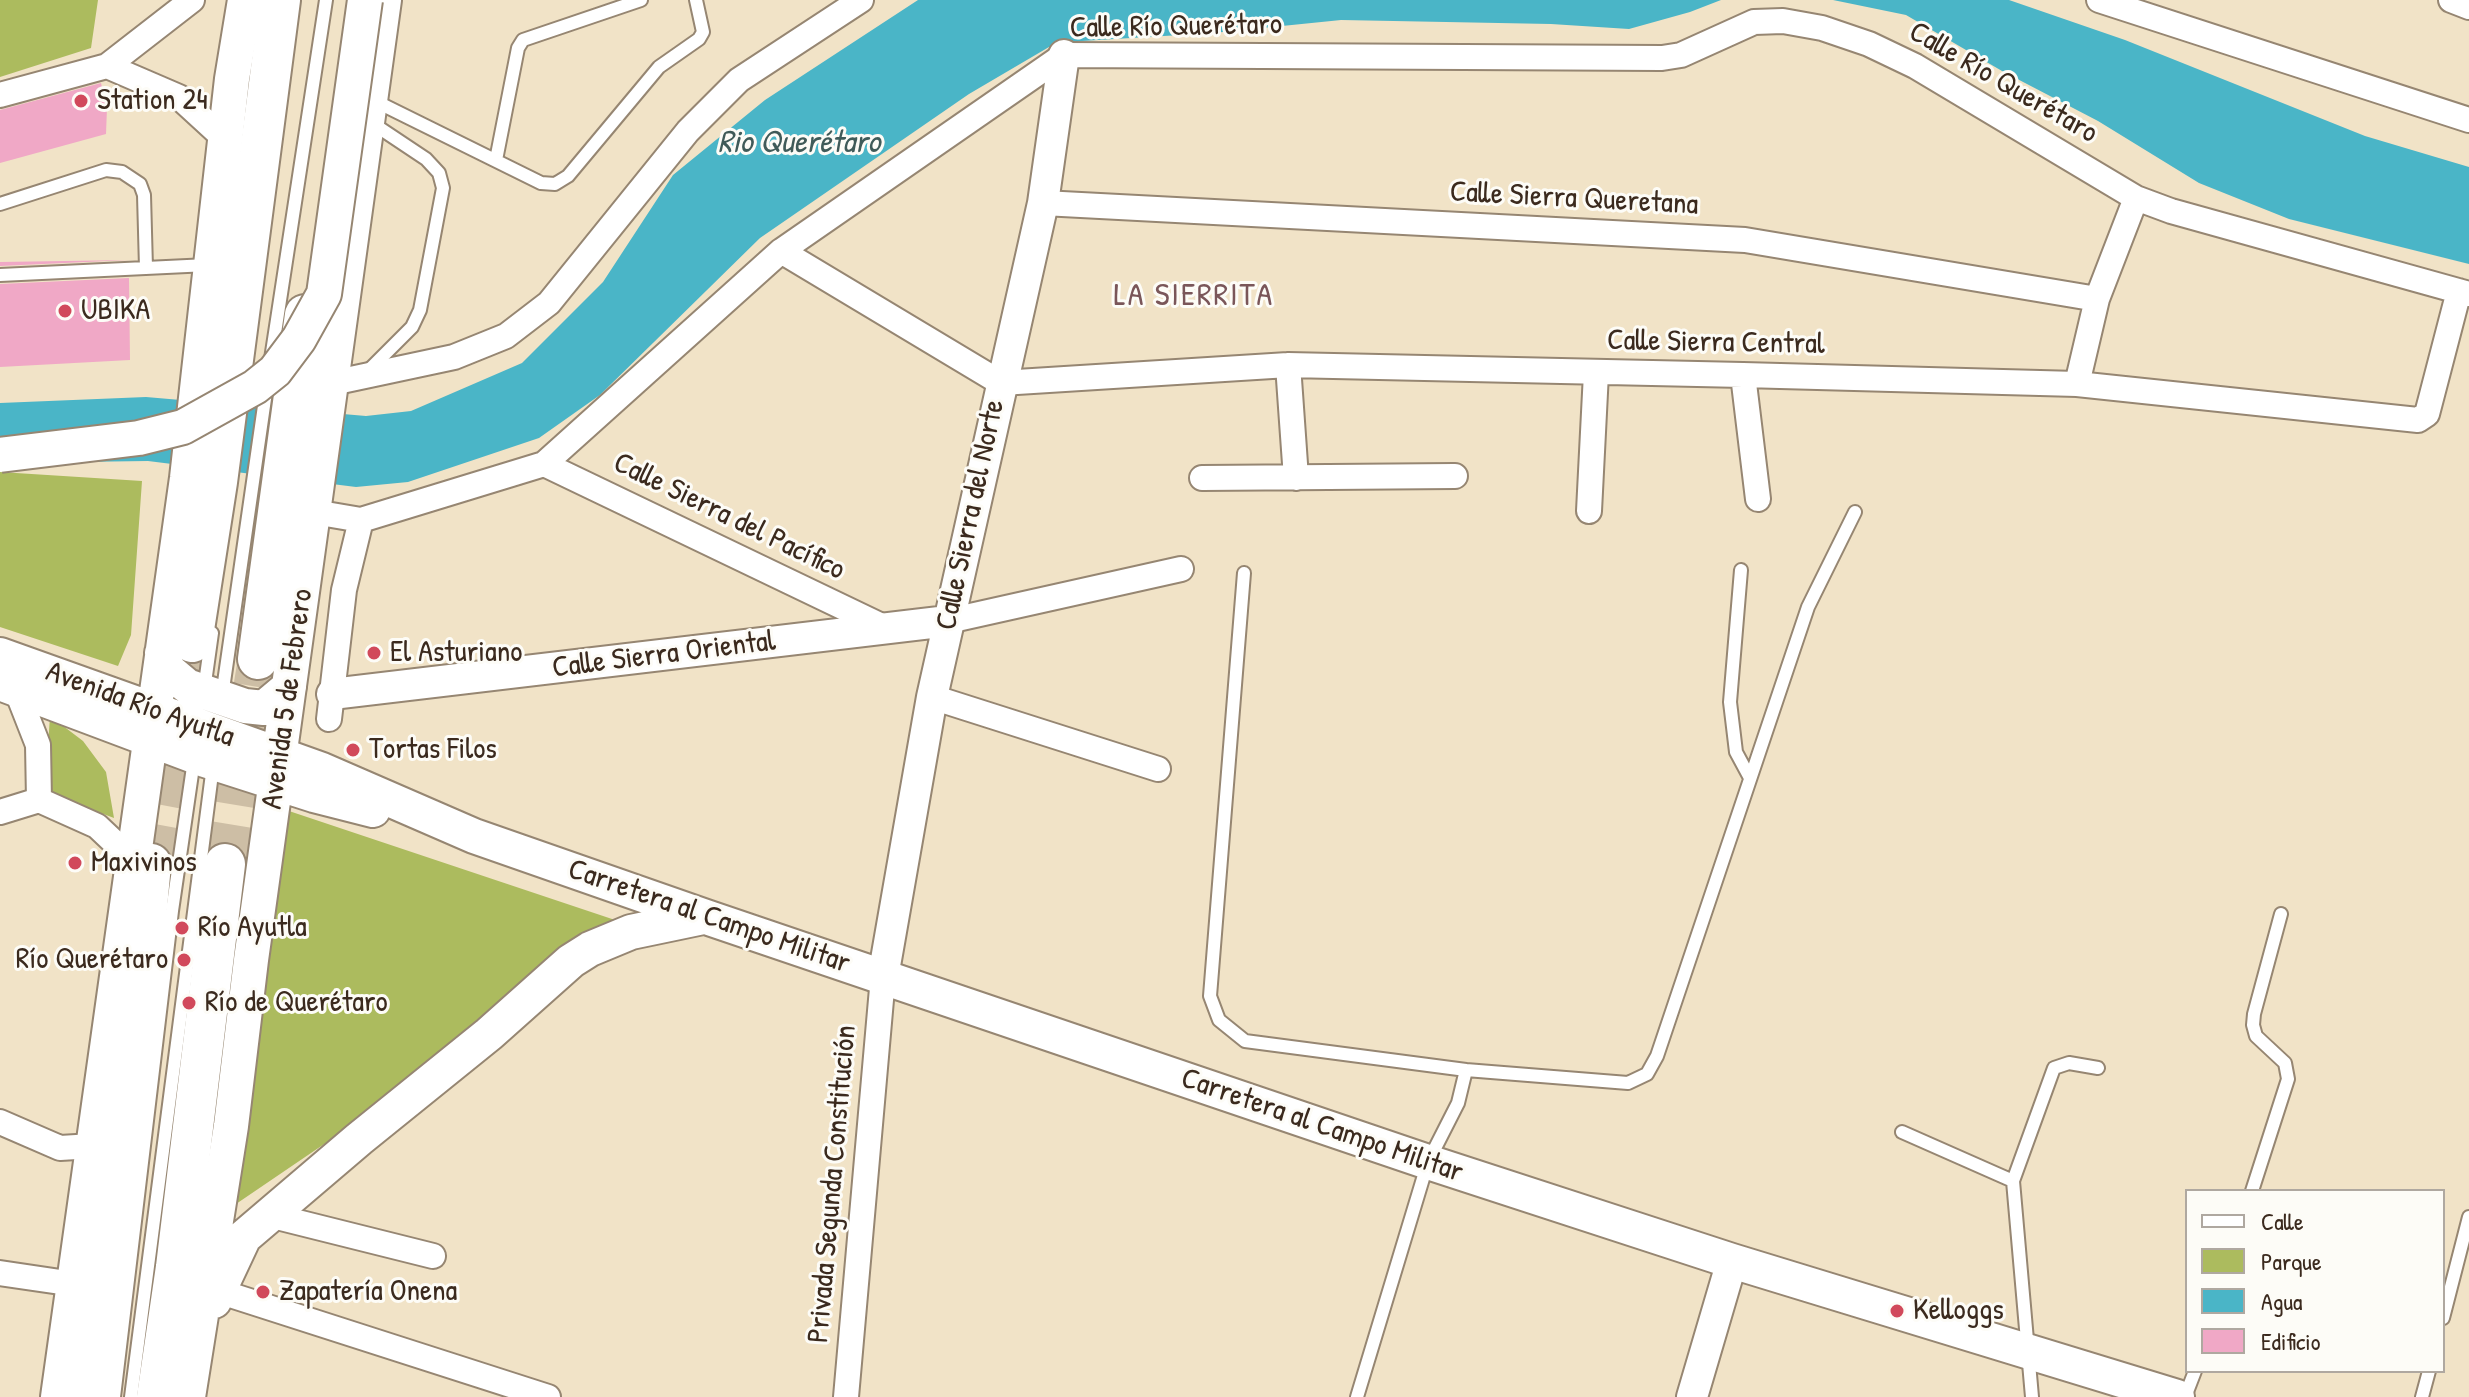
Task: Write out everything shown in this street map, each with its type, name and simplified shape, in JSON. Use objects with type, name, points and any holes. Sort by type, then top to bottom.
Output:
[{"type":"highway","points":[[189,639],[217,482],[280,0]]},
{"type":"highway","name":"Avenida 5 de Febrero","points":[[258,659],[349,0]]},
{"type":"highway","points":[[90,1397],[140,987],[142,862]]},
{"type":"highway","points":[[157,1397],[178,1252],[225,864]]},
{"type":"main road","points":[[58,1397],[93,1146],[142,862],[152,725],[189,639],[187,478],[232,79],[245,0]]},
{"type":"main road","points":[[0,455],[127,440],[183,427],[255,387],[275,371],[299,339],[324,294],[365,0]]},
{"type":"main road","name":"Avenida 5 de Febrero","points":[[188,1397],[231,1126],[315,502],[340,389],[369,109],[384,0]]},
{"type":"main road","points":[[189,639],[168,670],[209,722],[245,706],[264,708],[289,687]]},
{"type":"main road","name":"Avenida Río Ayutla","points":[[0,655],[152,725]]},
{"type":"main road","name":"Avenida Río Ayutla","points":[[8,686],[152,725],[209,722],[278,769]]},
{"type":"main road","name":"Carretera al Campo Militar","points":[[278,769],[322,770],[474,836],[1428,1162],[1732,1261],[2177,1397]]},
{"type":"main road","points":[[198,1334],[244,1237],[489,1034],[571,961],[590,949],[631,932],[706,917]]},
{"type":"street","points":[[0,95],[107,66],[192,0]]},
{"type":"street","points":[[340,389],[454,357],[506,336],[549,303],[688,131],[739,80],[861,0]]},
{"type":"street","points":[[2099,0],[2469,120]]},
{"type":"street","points":[[2451,0],[2469,7]]},
{"type":"street","name":"Calle Río Querétaro","points":[[315,502],[361,520],[544,464],[781,251],[1064,55],[1662,58],[1681,55],[1754,22],[1783,21],[1822,28],[1869,44],[1915,66],[2136,198],[2171,211],[2464,292]]},
{"type":"street","name":"Calle Sierra del Norte","points":[[883,977],[932,697],[1043,203],[1064,55]]},
{"type":"street","points":[[107,66],[179,97],[227,141]]},
{"type":"street","points":[[2077,384],[2097,299],[2136,198]]},
{"type":"street","name":"Calle Sierra Queretana","points":[[1043,203],[1745,240],[2097,299]]},
{"type":"street","points":[[781,251],[1001,383]]},
{"type":"street","name":"Calle Sierra Central","points":[[1001,383],[1288,365],[1743,375],[2077,384],[2418,420],[2427,414],[2464,292]]},
{"type":"street","points":[[1288,365],[1296,478]]},
{"type":"street","points":[[1589,511],[1596,373]]},
{"type":"street","points":[[1743,375],[1758,499]]},
{"type":"street","name":"Calle Sierra del Pacífico","points":[[544,464],[886,628]]},
{"type":"street","points":[[1202,478],[1455,476]]},
{"type":"street","points":[[330,707],[344,590],[361,520]]},
{"type":"street","points":[[948,621],[1181,569]]},
{"type":"street","points":[[303,587],[344,590]]},
{"type":"street","name":"Calle Sierra Oriental","points":[[330,707],[948,621]]},
{"type":"street","points":[[8,686],[38,745],[39,800]]},
{"type":"street","points":[[932,697],[1158,769]]},
{"type":"street","points":[[0,812],[39,800],[97,826],[142,862]]},
{"type":"street","name":"Privada Segunda Constitución","points":[[846,1397],[883,977]]},
{"type":"street","points":[[0,1122],[60,1148],[93,1146]]},
{"type":"street","points":[[269,1215],[433,1256]]},
{"type":"street","points":[[1692,1397],[1732,1261]]},
{"type":"street","points":[[0,1273],[74,1284]]},
{"type":"street","points":[[218,1291],[548,1397]]},
{"type":"lane","points":[[114,1397],[172,911],[209,722],[326,0]]},
{"type":"lane","points":[[496,160],[518,48],[523,40],[641,0]]},
{"type":"lane","points":[[369,109],[496,160],[541,183],[555,184],[568,176],[659,67],[699,39],[703,24],[696,0]]},
{"type":"lane","points":[[340,389],[412,327],[420,310],[443,188],[439,173],[426,159],[369,109]]},
{"type":"lane","points":[[0,204],[106,170],[122,172],[140,184],[144,195],[146,268]]},
{"type":"lane","points":[[0,275],[211,265]]},
{"type":"lane","points":[[243,408],[247,377]]},
{"type":"lane","points":[[1244,573],[1210,996],[1219,1020],[1245,1041],[1466,1070],[1628,1083],[1647,1074],[1657,1056],[1808,607],[1855,512]]},
{"type":"lane","points":[[1741,570],[1730,702],[1736,752],[1750,778]]},
{"type":"lane","points":[[131,1397],[209,722],[189,639]]},
{"type":"lane","points":[[2253,1189],[2288,1079],[2285,1063],[2256,1036],[2253,1025],[2281,914]]},
{"type":"lane","points":[[2032,1397],[2013,1181],[2054,1068],[2069,1063],[2098,1068]]},
{"type":"lane","points":[[1357,1397],[1428,1162],[1458,1103],[1466,1070]]},
{"type":"lane","points":[[1902,1132],[2013,1181]]},
{"type":"lane","points":[[2445,1310],[2469,1217]]},
{"type":"lane","points":[[2185,1397],[2194,1373]]},
{"type":"lane","points":[[2422,1397],[2428,1373]]},
{"type":"green space","points":[[0,0],[98,0],[91,48],[0,77]]},
{"type":"green space","points":[[0,472],[142,481],[131,635],[118,666],[0,627]]},
{"type":"green space","points":[[50,716],[83,741],[106,772],[114,818],[45,792]]},
{"type":"green space","points":[[286,810],[624,923],[522,1006],[439,1053],[361,1119],[236,1204]]},
{"type":"water","name":"Rio Querétaro","points":[[918,0],[1721,0],[1629,29],[1551,24],[1341,20],[1213,33],[1082,41],[1049,47],[969,94],[760,238],[600,395],[539,438],[408,482],[356,487],[148,461],[0,463],[0,403],[146,397],[366,416],[411,411],[522,363],[603,282],[673,175],[765,100]]},
{"type":"water","points":[[1833,0],[2009,0],[2125,40],[2365,136],[2469,167],[2469,264],[2289,219],[2199,183],[2098,121],[2002,71],[1906,15]]},
{"type":"building","points":[[101,83],[107,108],[106,134],[0,163],[0,110]]},
{"type":"building","points":[[129,260],[0,266],[0,262]]},
{"type":"building","name":"UBIKA","points":[[129,278],[130,360],[0,367],[0,284]]},
{"type":"tunnel","points":[[151,864],[192,642]]},
{"type":"tunnel","points":[[225,864],[258,659]]},
{"type":"place","name":"Station 24","points":[[81,101]]},
{"type":"place","name":"UBIKA","points":[[65,311]]},
{"type":"place","name":"El Asturiano","points":[[374,653]]},
{"type":"place","name":"Tortas Filos","points":[[353,750]]},
{"type":"place","name":"Maxivinos","points":[[75,863]]},
{"type":"place","name":"Río Ayutla","points":[[182,928]]},
{"type":"place","name":"Río Querétaro","points":[[184,960]]},
{"type":"place","name":"Río de Querétaro","points":[[189,1003]]},
{"type":"place","name":"Zapatería Onena","points":[[263,1292]]},
{"type":"place","name":"Kelloggs","points":[[1897,1311]]},
{"type":"district","name":"LA SIERRITA","points":[[1194,296]]}]
